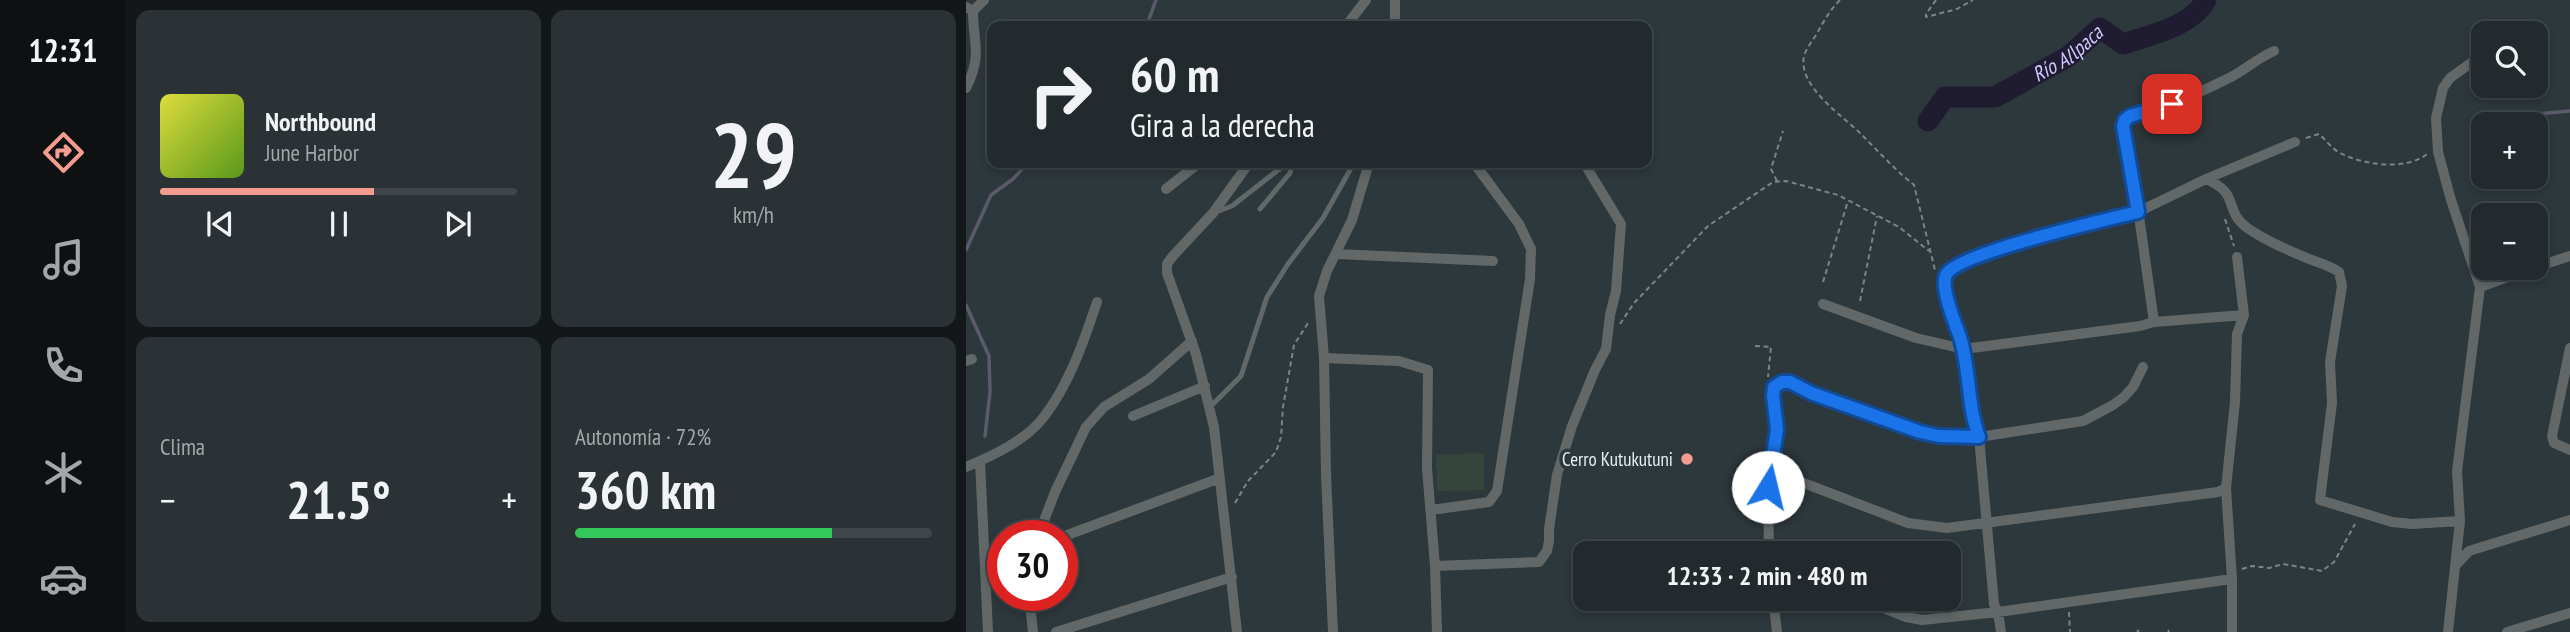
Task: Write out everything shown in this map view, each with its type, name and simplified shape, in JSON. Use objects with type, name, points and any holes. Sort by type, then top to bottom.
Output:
[{"type":"street","points":[[966,88],[970,70],[978,54],[970,9],[984,0]]},
{"type":"street","points":[[1350,21],[1366,0]]},
{"type":"street","points":[[1395,0],[1395,21]]},
{"type":"street","points":[[2154,322],[2123,126],[2125,120],[2130,116],[2159,109],[2231,77],[2274,51]]},
{"type":"street","points":[[2448,632],[2459,521],[2457,471],[2480,287],[2451,200],[2437,146],[2436,118],[2443,88],[2450,78],[2471,61]]},
{"type":"street","points":[[2001,632],[1994,604],[1979,437],[1964,349],[1944,280],[1946,274],[1955,265],[1996,250],[2138,212],[2206,178],[2295,142]]},
{"type":"street","points":[[1166,189],[1193,168]]},
{"type":"street","points":[[1237,632],[1214,427],[1205,386],[1167,273],[1167,264],[1213,213],[1245,168]]},
{"type":"street","points":[[1333,632],[1324,358],[1319,296],[1327,271],[1352,220],[1368,168]]},
{"type":"street","points":[[1431,510],[1489,502],[1497,491],[1530,279],[1531,249],[1519,224],[1478,168]]},
{"type":"street","points":[[1435,566],[1539,562],[1547,551],[1555,485],[1572,426],[1606,349],[1616,291],[1621,224],[1587,168]]},
{"type":"street","points":[[2206,178],[2220,185],[2228,193],[2235,215],[2245,226],[2285,248],[2331,266],[2339,272],[2342,286],[2330,362],[2332,403],[2320,500],[2392,522],[2412,524],[2459,521]]},
{"type":"street","points":[[1337,254],[1493,261]]},
{"type":"street","points":[[2548,263],[2570,256]]},
{"type":"street","points":[[2232,632],[2232,579],[2226,488],[2235,402],[2237,334],[2244,315],[2237,257]]},
{"type":"street","points":[[2480,287],[2499,280]]},
{"type":"street","points":[[966,467],[1023,436],[1042,420],[1059,393],[1086,335],[1097,302]]},
{"type":"street","points":[[1823,303],[1916,338],[1964,349],[2154,322],[2244,315]]},
{"type":"street","points":[[1044,520],[1086,427],[1104,407],[1149,379],[1192,341]]},
{"type":"street","points":[[2570,348],[2552,436],[2554,443],[2570,450]]},
{"type":"street","points":[[1324,358],[1399,361],[1428,370],[1427,467],[1437,632]]},
{"type":"street","points":[[1769,541],[1768,487],[1777,430],[1773,395],[1774,387],[1782,382],[1790,382],[1811,393],[1920,432],[1939,436],[1979,437],[2083,421],[2124,397],[2133,387],[2143,367]]},
{"type":"street","points":[[1133,416],[1205,386]]},
{"type":"street","points":[[980,461],[988,632]]},
{"type":"street","points":[[1768,487],[1777,479],[1788,477],[1908,523],[1947,528],[2218,492],[2226,488]]},
{"type":"street","points":[[1078,531],[1220,478]]},
{"type":"street","points":[[2454,566],[2469,551],[2570,520]]},
{"type":"street","points":[[1056,632],[1231,577]]},
{"type":"street","points":[[1891,611],[1922,620],[2232,579]]},
{"type":"street","points":[[1031,611],[1033,632]]},
{"type":"street","points":[[1775,611],[1777,632]]},
{"type":"street","points":[[2507,632],[2570,612]]},
{"type":"lane","points":[[1213,213],[1232,206],[1281,168]]},
{"type":"lane","points":[[1260,209],[1291,168]]},
{"type":"lane","points":[[1209,408],[1241,376],[1266,297],[1323,218],[1351,168]]},
{"type":"path","points":[[1840,0],[1822,21],[1804,55],[1807,75],[1826,102],[1883,154],[1893,164],[1897,173],[1914,185],[1929,251]]},
{"type":"path","points":[[1936,0],[1926,17],[1957,9],[1973,0]]},
{"type":"path","points":[[1778,182],[1771,169],[1783,131]]},
{"type":"path","points":[[2295,142],[2319,134],[2341,153],[2368,162],[2402,166],[2423,157],[2429,148],[2437,146]]},
{"type":"path","points":[[1617,328],[1634,303],[1708,226],[1766,186],[1778,182],[1786,181],[1831,192],[1909,233],[1929,251],[1934,259],[1938,279],[1944,280]]},
{"type":"path","points":[[1823,282],[1848,201]]},
{"type":"path","points":[[1860,301],[1877,215]]},
{"type":"path","points":[[1225,518],[1248,481],[1276,452],[1281,437],[1284,394],[1294,345],[1311,320],[1319,316]]},
{"type":"path","points":[[1755,346],[1771,347],[1768,375],[1773,395]]},
{"type":"path","points":[[2232,579],[2248,566],[2264,568],[2283,564],[2313,571],[2325,570],[2338,556],[2358,513]]},
{"type":"path","points":[[2067,602],[2070,632]]},
{"type":"green space","points":[[1484,453],[1484,490],[1437,491],[1436,455]]},
{"type":"waterway","points":[[1148,21],[1156,0]]},
{"type":"waterway","name":"Río Allpaca","points":[[1928,121],[1945,97],[1995,97],[2069,56],[2100,28],[2123,44],[2180,23],[2190,17],[2206,0]]},
{"type":"waterway","points":[[2548,113],[2570,111]]},
{"type":"waterway","points":[[966,250],[991,195],[1023,168]]},
{"type":"waterway","points":[[966,305],[989,356],[990,392],[985,436]]},
{"type":"place","name":"Cerro Kutukutuni","points":[[1687,459]]},
{"type":"route","points":[[1768,487],[1777,430],[1774,387],[1782,382],[1790,382],[1811,393],[1920,432],[1939,436],[1979,437],[1964,349],[1946,293],[1946,274],[1955,265],[1996,250],[2138,212],[2123,126],[2130,116],[2172,104]]}]
